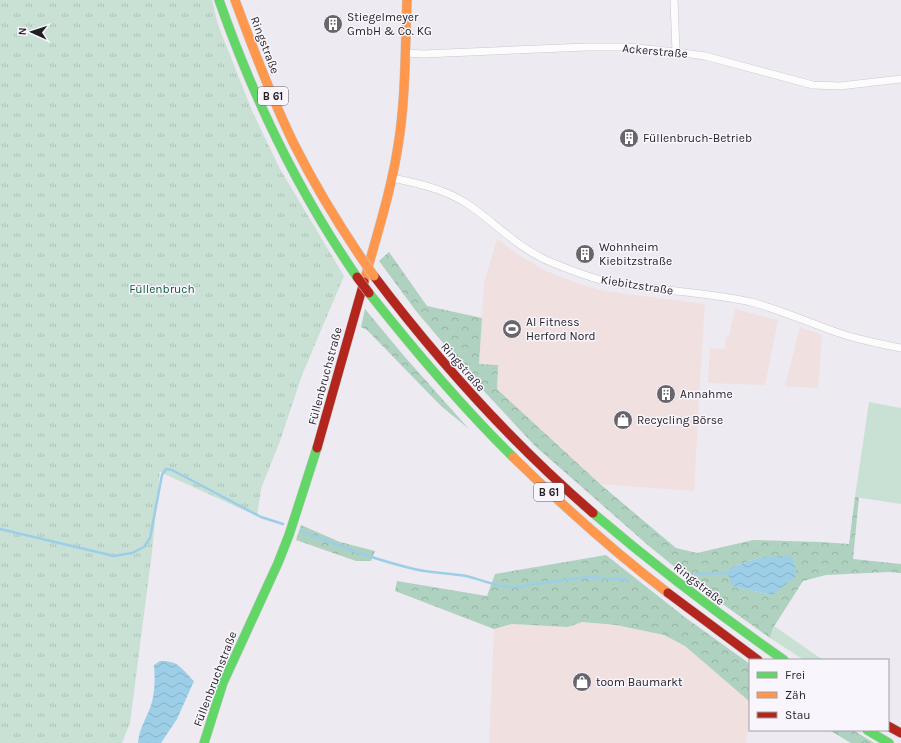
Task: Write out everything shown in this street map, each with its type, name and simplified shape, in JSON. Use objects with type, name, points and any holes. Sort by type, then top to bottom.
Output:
[{"type":"main road","name":"B 61","points":[[219,0],[247,78],[280,150],[306,199],[357,277],[398,331],[462,405],[514,459],[584,524],[656,584],[715,630],[757,659]]},
{"type":"main road","name":"Ringstraße","points":[[235,0],[260,66],[294,143],[339,225],[374,276],[408,321],[482,406],[534,458],[594,513],[649,560],[716,612],[783,659]]},
{"type":"main road","name":"Füllenbruchstraße","points":[[204,743],[239,644],[278,563],[309,476],[384,210],[398,146],[402,111],[407,0]]},
{"type":"main road","points":[[889,727],[901,734]]},
{"type":"main road","points":[[869,731],[889,743]]},
{"type":"street","points":[[674,0],[676,52]]},
{"type":"street","name":"Ackerstraße","points":[[405,54],[627,47],[676,52],[731,63],[813,86],[840,86],[901,79]]},
{"type":"street","name":"Kiebitzstraße","points":[[392,178],[423,184],[445,192],[464,202],[485,216],[515,241],[539,256],[583,274],[616,283],[751,302],[781,311],[840,333],[867,341],[901,348]]},
{"type":"shaded area","points":[[497,239],[517,254],[546,271],[582,285],[606,291],[705,304],[694,491],[600,484],[497,389],[479,364],[484,283]]},
{"type":"shaded area","points":[[735,309],[778,320],[765,385],[708,383],[710,348],[725,349],[726,337],[729,336]]},
{"type":"shaded area","points":[[800,327],[822,335],[818,388],[785,386]]},
{"type":"shaded area","points":[[582,622],[616,625],[664,635],[685,646],[749,701],[749,724],[746,743],[489,743],[494,629],[512,624],[568,627]]},
{"type":"green space","name":"Füllenbruch","points":[[0,0],[212,0],[218,25],[253,113],[280,169],[344,276],[302,375],[280,441],[261,489],[257,516],[160,472],[152,552],[130,723],[122,743],[0,743]]},
{"type":"green space","points":[[389,252],[427,306],[482,318],[479,364],[498,365],[497,389],[600,484],[676,548],[697,553],[753,540],[849,544],[855,497],[859,497],[853,559],[901,564],[901,573],[889,572],[826,575],[803,581],[773,628],[770,638],[699,587],[649,546],[535,446],[482,389],[416,311],[379,261]],"holes":[[[762,557],[772,595],[733,586],[729,568]]]},
{"type":"green space","points":[[365,309],[404,356],[469,429],[441,406],[367,330],[361,327]]},
{"type":"green space","points":[[869,402],[901,408],[901,504],[855,497]]},
{"type":"green space","points":[[301,525],[340,542],[375,551],[371,561],[356,561],[296,540]]},
{"type":"green space","points":[[606,555],[686,618],[749,663],[749,701],[685,646],[664,635],[616,625],[582,622],[568,627],[512,624],[494,629],[395,591],[397,581],[487,596],[495,574]]},
{"type":"green space","points":[[774,626],[822,659],[802,659],[770,638]]},
{"type":"green space","points":[[831,731],[855,731],[874,743],[851,743]]},
{"type":"water","points":[[791,556],[796,569],[796,576],[772,595],[732,586],[728,573],[729,568],[762,557]]},
{"type":"water","points":[[160,661],[176,664],[194,681],[177,719],[161,743],[138,743],[140,732],[153,697],[154,665]]},
{"type":"waterway","points":[[0,529],[114,556],[132,553],[144,547],[150,538],[162,475],[166,469],[172,470],[261,517],[283,524]]},
{"type":"waterway","points":[[301,531],[357,552],[400,565],[420,570],[466,576],[504,587],[520,587],[588,577],[629,580]]},
{"type":"waterway","points":[[697,574],[728,573]]},
{"type":"traffic: fast","points":[[219,0],[262,109],[315,211],[357,277]]},
{"type":"traffic: fast","points":[[369,293],[438,377],[513,457]]},
{"type":"traffic: fast","points":[[204,743],[223,683],[278,563],[289,535],[317,448]]},
{"type":"traffic: fast","points":[[593,513],[687,589],[783,659]]},
{"type":"traffic: fast","points":[[869,731],[889,743]]},
{"type":"traffic: slow","points":[[235,0],[270,91],[294,144],[326,203],[362,259]]},
{"type":"traffic: slow","points":[[364,282],[387,197],[401,128],[404,91],[407,0]]},
{"type":"traffic: slow","points":[[362,259],[374,276]]},
{"type":"traffic: slow","points":[[513,457],[588,527],[627,561],[668,593]]},
{"type":"traffic: jam","points":[[374,276],[424,339],[477,400],[533,458],[593,513]]},
{"type":"traffic: jam","points":[[357,277],[369,293]]},
{"type":"traffic: jam","points":[[317,448],[364,282]]},
{"type":"traffic: jam","points":[[668,593],[757,659]]},
{"type":"traffic: jam","points":[[889,727],[901,733]]},
{"type":"place","name":"Stiegelmeyer GmbH & Co. KG","points":[[333,24]]},
{"type":"place","name":"Füllenbruch-Betrieb","points":[[629,138]]},
{"type":"place","name":"Wohnheim Kiebitzstraße","points":[[585,254]]},
{"type":"place","name":"AI Fitness Herford Nord","points":[[512,329]]},
{"type":"place","name":"Annahme","points":[[666,394]]},
{"type":"place","name":"Recycling Börse","points":[[623,420]]},
{"type":"place","name":"toom Baumarkt","points":[[582,682]]}]
